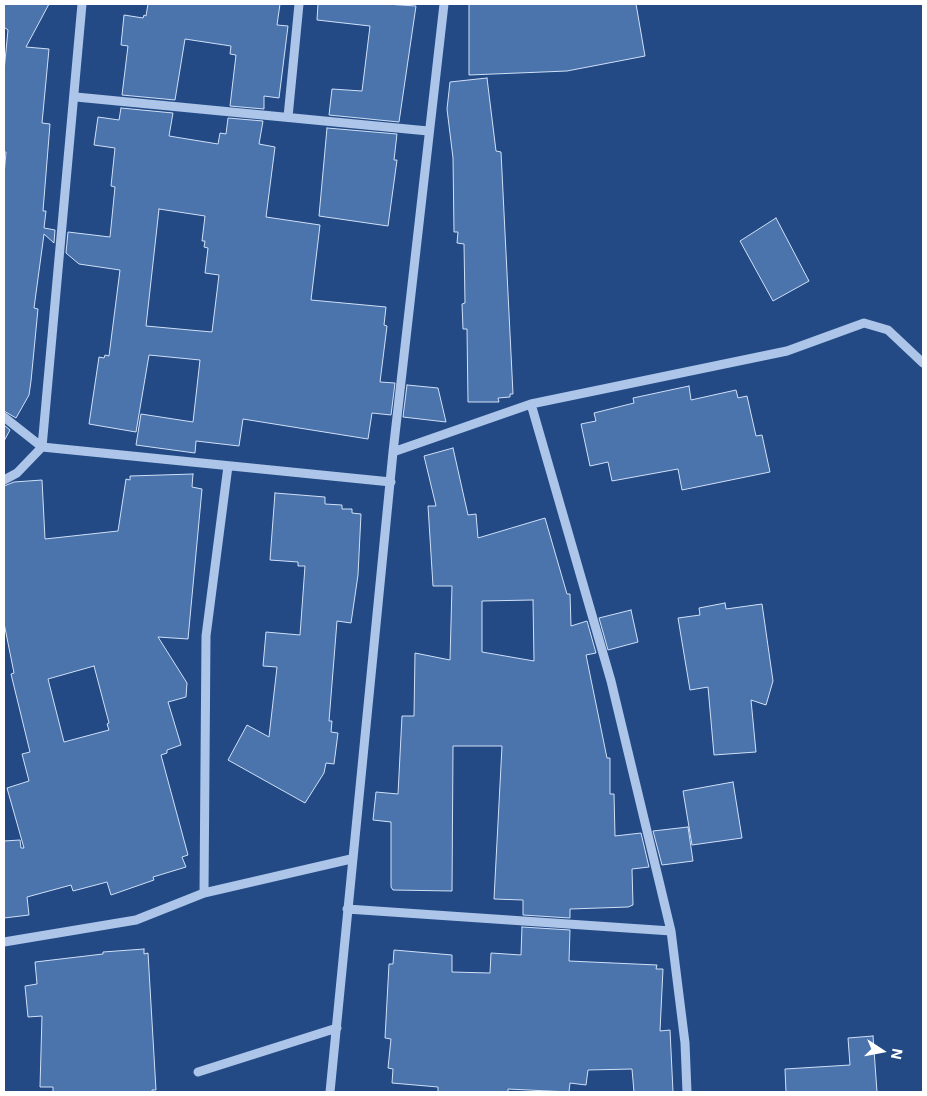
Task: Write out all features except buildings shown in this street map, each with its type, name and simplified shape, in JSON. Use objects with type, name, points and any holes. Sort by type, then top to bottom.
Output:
[{"type":"street","points":[[4,480],[17,473],[42,447],[76,97],[82,4]]},
{"type":"street","points":[[288,117],[299,4]]},
{"type":"street","points":[[330,1092],[351,859],[393,452],[428,131],[444,4]]},
{"type":"street","points":[[76,97],[428,131]]},
{"type":"street","points":[[393,452],[531,404],[787,351],[864,323],[888,330],[923,363]]},
{"type":"street","points":[[531,404],[612,681],[671,931],[685,1044],[687,1092]]},
{"type":"street","points":[[4,417],[42,447],[390,482]]},
{"type":"street","points":[[204,893],[206,636],[228,466]]},
{"type":"street","points":[[4,942],[136,920],[204,893],[351,859]]},
{"type":"street","points":[[347,909],[671,931]]},
{"type":"street","points":[[198,1072],[337,1028]]}]
